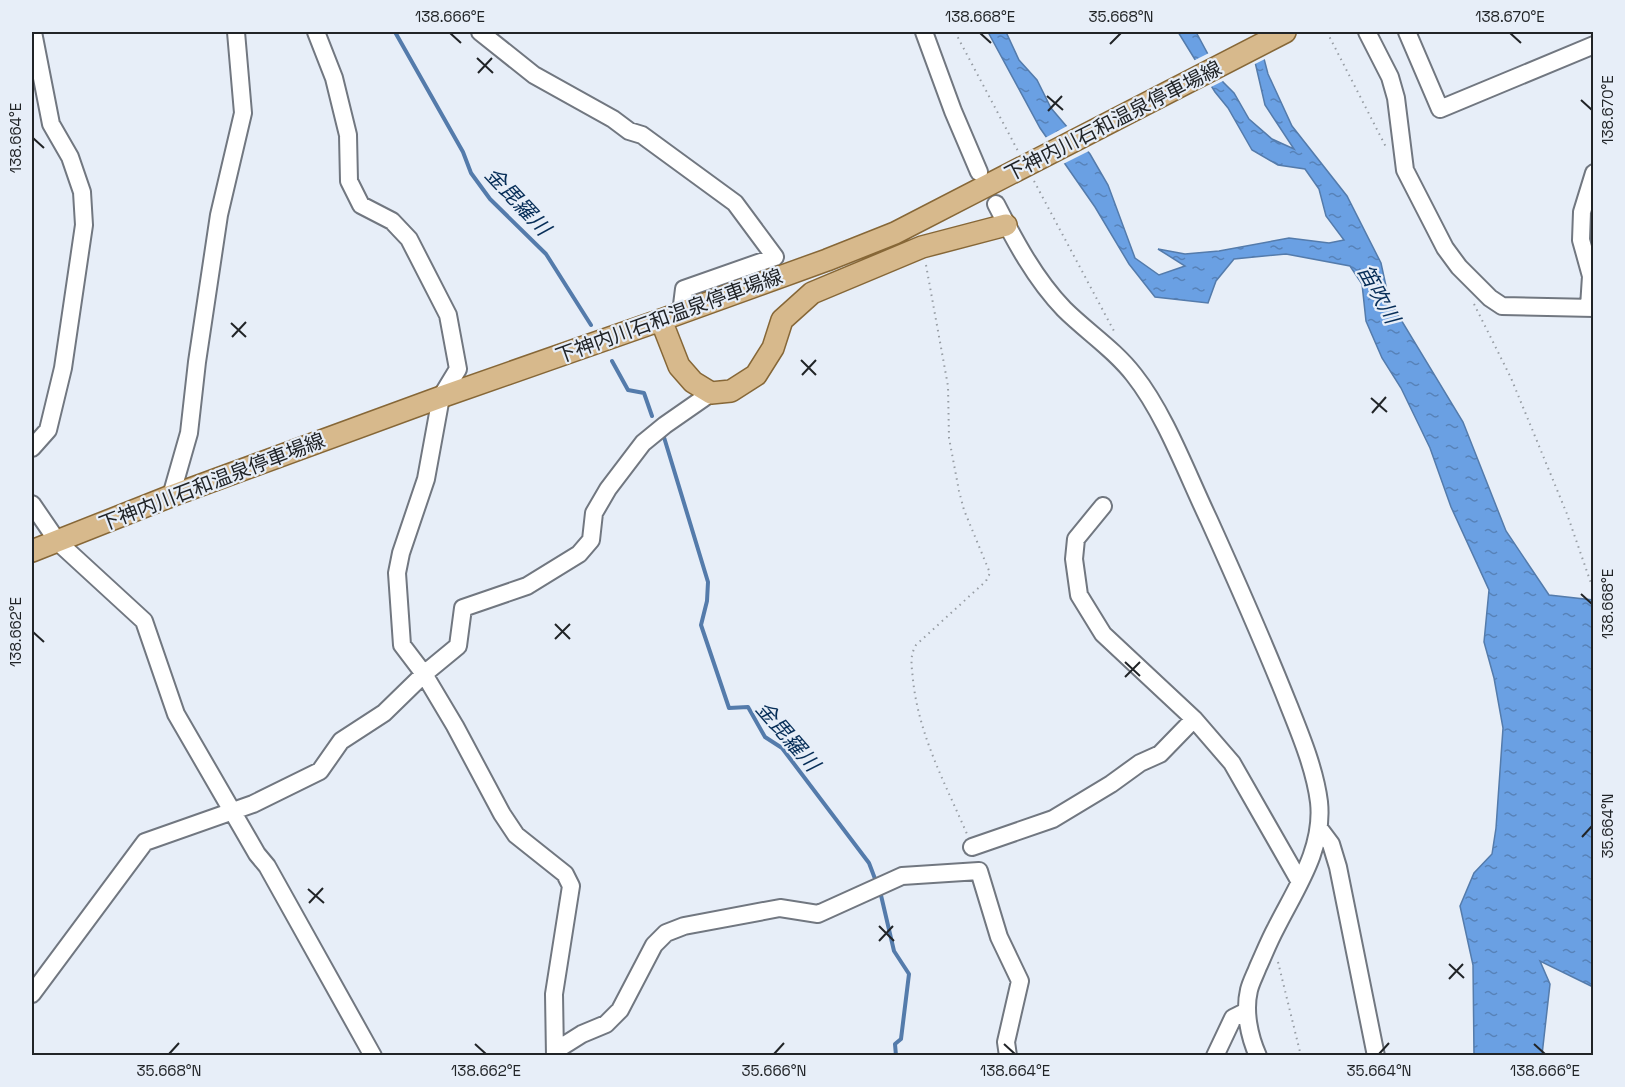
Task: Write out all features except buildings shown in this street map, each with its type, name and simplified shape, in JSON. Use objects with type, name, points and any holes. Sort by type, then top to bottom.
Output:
[{"type":"main road","name":"下神内川石和温泉停車場線","points":[[32,551],[171,496],[827,260],[895,233],[1285,32]]},
{"type":"main road","points":[[671,316],[679,366],[693,382],[711,393],[731,391],[756,375],[773,348],[782,321],[812,292],[922,247],[1006,225]]},
{"type":"street","points":[[32,447],[48,430],[63,368],[84,225],[82,192],[70,157],[51,124],[33,32]]},
{"type":"street","points":[[171,496],[189,433],[219,215],[243,113],[236,32]]},
{"type":"street","points":[[316,32],[334,78],[348,135],[349,180],[361,205],[392,221],[409,239],[448,315],[458,369],[441,397],[426,479],[401,553],[398,573],[402,645],[424,674],[516,835],[566,874],[571,886],[554,994],[555,1054]]},
{"type":"street","points":[[480,32],[534,75],[629,130],[642,135],[735,203],[775,257],[684,289],[671,316]]},
{"type":"street","points":[[924,32],[953,111],[979,172]]},
{"type":"street","points":[[1367,32],[1390,77],[1396,98],[1405,170],[1445,248],[1459,267],[1490,298],[1502,306],[1591,307],[1591,276],[1581,240],[1582,212],[1593,173]]},
{"type":"street","points":[[1407,32],[1440,109],[1593,45]]},
{"type":"street","points":[[996,204],[1006,225],[1050,293],[1065,310],[1114,352],[1135,376],[1162,422],[1246,601],[1301,737],[1319,802],[1319,828],[1314,852],[1275,929],[1249,990],[1247,1011],[1249,1028],[1258,1056]]},
{"type":"street","points":[[32,994],[145,842],[234,811],[320,771],[341,741],[384,713],[424,674],[458,646],[463,609],[526,586],[579,554],[591,540],[594,513],[608,489],[644,443],[711,393]]},
{"type":"street","points":[[32,504],[58,542],[144,621],[176,714],[311,943],[372,1056]]},
{"type":"street","points":[[1103,506],[1076,539],[1074,559],[1079,595],[1103,634],[1194,719],[1232,763],[1300,882]]},
{"type":"street","points":[[972,847],[1053,819],[1111,784],[1140,763],[1160,754],[1194,719]]},
{"type":"street","points":[[1319,828],[1331,844],[1338,867],[1376,1056]]},
{"type":"street","points":[[555,1054],[582,1034],[606,1024],[620,1010],[654,945],[666,933],[684,926],[780,908],[818,914],[902,876],[980,871],[999,938],[1020,981],[1006,1042],[1008,1056]]},
{"type":"street","points":[[1215,1056],[1233,1018],[1247,1011]]},
{"type":"path","points":[[955,32],[1028,165],[1118,339]]},
{"type":"path","points":[[1327,32],[1387,150]]},
{"type":"path","points":[[922,247],[948,386],[949,438],[959,491],[964,510],[990,573],[986,581],[916,645],[910,656],[916,707],[924,735],[972,847]]},
{"type":"path","points":[[1471,298],[1511,378],[1567,514],[1592,586]]},
{"type":"path","points":[[1277,959],[1300,1056]]},
{"type":"water","name":"笛吹川","points":[[988,32],[1006,32],[1019,60],[1037,80],[1051,108],[1090,154],[1108,185],[1135,258],[1159,275],[1185,266],[1158,249],[1185,254],[1219,251],[1289,238],[1329,243],[1344,240],[1326,216],[1319,189],[1305,169],[1278,165],[1252,150],[1228,108],[1215,92],[1178,32],[1196,32],[1223,82],[1234,93],[1249,119],[1272,139],[1294,149],[1265,105],[1248,32],[1257,32],[1268,74],[1292,126],[1347,196],[1381,263],[1389,300],[1463,422],[1506,531],[1549,595],[1593,600],[1593,987],[1540,961],[1550,984],[1542,1055],[1474,1055],[1473,965],[1460,906],[1474,873],[1492,854],[1496,828],[1503,728],[1494,678],[1484,642],[1489,590],[1451,507],[1430,448],[1401,388],[1382,358],[1366,321],[1362,284],[1350,266],[1286,254],[1234,259],[1216,281],[1208,303],[1155,297],[1129,264],[1095,207],[1040,128]]},
{"type":"pier","points":[[1260,32],[1267,58],[1253,65],[1246,34]]},
{"type":"pier","points":[[1211,52],[1225,80],[1209,88],[1193,61]]},
{"type":"pier","points":[[1069,125],[1091,150],[1061,165],[1043,139]]},
{"type":"waterway","name":"金毘羅川","points":[[395,32],[463,152],[471,173],[490,199],[546,254],[591,325]]},
{"type":"waterway","name":"金毘羅川","points":[[612,361],[628,390],[644,393],[652,416]]},
{"type":"waterway","name":"金毘羅川","points":[[663,434],[708,582],[707,601],[701,625],[729,708],[748,707],[765,737],[782,748],[869,863],[877,884]]},
{"type":"waterway","name":"金毘羅川","points":[[880,891],[894,951],[909,974],[901,1039],[895,1044],[896,1056]]}]
